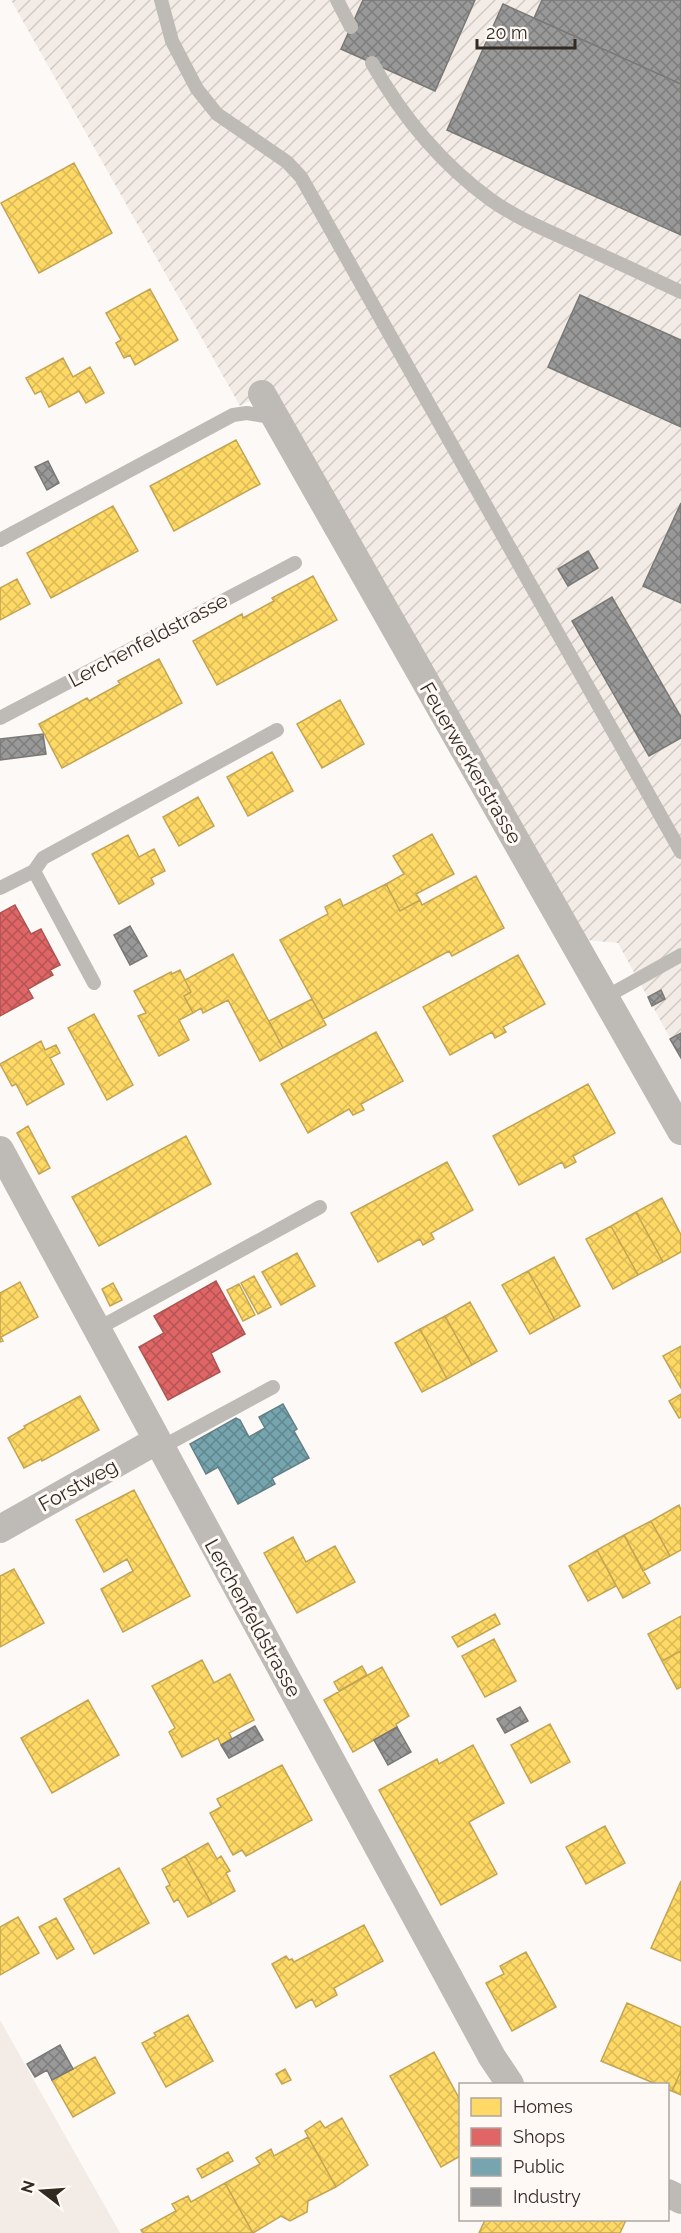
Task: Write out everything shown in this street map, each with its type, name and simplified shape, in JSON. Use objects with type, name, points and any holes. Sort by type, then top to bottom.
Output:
[{"type":"street","name":"Feuerwerkerstrasse","points":[[269,406],[681,1131]]},
{"type":"street","name":"Lerchenfeldstrasse","points":[[0,1150],[158,1445],[509,2083]]},
{"type":"street","name":"Forstweg","points":[[0,1529],[158,1445]]},
{"type":"lane","points":[[161,0],[172,41],[197,89],[217,114],[286,162],[301,177],[681,852]]},
{"type":"lane","points":[[337,0],[351,27]]},
{"type":"lane","points":[[372,63],[390,95],[429,146],[465,180],[493,201],[527,221],[681,292]]},
{"type":"lane","points":[[0,540],[233,415],[269,406]]},
{"type":"lane","name":"Lerchenfeldstrasse","points":[[0,718],[296,563]]},
{"type":"lane","points":[[0,888],[34,871],[43,858],[277,730]]},
{"type":"lane","points":[[34,871],[94,983]]},
{"type":"lane","points":[[604,998],[681,955]]},
{"type":"lane","points":[[97,1329],[320,1207]]},
{"type":"lane","points":[[158,1445],[273,1387]]},
{"type":"shaded area","points":[[11,0],[681,0],[681,1058],[618,943],[586,940],[273,388],[240,406]]},
{"type":"shaded area","points":[[0,2020],[120,2233],[0,2233]]},
{"type":"building: Homes","points":[[74,163],[112,233],[39,273],[1,203]]},
{"type":"building: Homes","points":[[150,289],[178,340],[135,365],[130,355],[124,358],[116,343],[121,340],[106,313]]},
{"type":"building: Homes","points":[[63,358],[73,377],[90,367],[104,393],[86,403],[79,391],[49,407],[41,391],[35,394],[26,378]]},
{"type":"building: Homes","points":[[236,440],[260,484],[174,531],[150,486]]},
{"type":"building: Homes","points":[[113,506],[138,551],[51,598],[27,553]]},
{"type":"building: Homes","points":[[313,576],[337,620],[217,685],[193,641],[242,614],[243,618],[274,601],[272,598]]},
{"type":"building: Homes","points":[[17,579],[30,604],[0,620],[0,588]]},
{"type":"building: Homes","points":[[159,659],[182,703],[62,768],[39,724],[87,698],[89,701],[120,684],[118,681]]},
{"type":"building: Homes","points":[[340,700],[364,744],[322,768],[297,724]]},
{"type":"building: Homes","points":[[272,752],[293,791],[248,816],[227,777]]},
{"type":"building: Homes","points":[[198,797],[214,826],[179,846],[163,817]]},
{"type":"building: Homes","points":[[432,834],[454,874],[416,894],[420,900],[400,911],[386,884],[404,874],[393,856]]},
{"type":"building: Homes","points":[[128,835],[139,857],[154,849],[165,871],[151,878],[154,884],[119,904],[92,854]]},
{"type":"building: Homes","points":[[476,876],[504,928],[452,956],[449,951],[323,1019],[280,940],[328,914],[325,907],[340,899],[343,906],[386,884],[400,911],[420,900],[422,905]]},
{"type":"building: Homes","points":[[233,954],[283,1048],[260,1061],[228,1000],[203,1013],[201,1008],[193,1013],[184,996],[191,992],[185,980]]},
{"type":"building: Homes","points":[[518,955],[545,1004],[503,1027],[506,1032],[495,1038],[492,1032],[450,1055],[423,1007]]},
{"type":"building: Homes","points":[[180,970],[191,992],[184,996],[193,1013],[179,1020],[189,1040],[159,1056],[138,1016],[146,1013],[134,991],[171,972],[172,974]]},
{"type":"building: Homes","points":[[312,999],[326,1025],[283,1048],[269,1021]]},
{"type":"building: Homes","points":[[94,1014],[133,1085],[107,1100],[68,1028]]},
{"type":"building: Homes","points":[[376,1032],[403,1081],[361,1104],[364,1110],[353,1115],[349,1109],[308,1133],[281,1084]]},
{"type":"building: Homes","points":[[41,1041],[45,1050],[56,1045],[60,1053],[50,1058],[64,1084],[27,1105],[16,1084],[12,1086],[0,1064]]},
{"type":"building: Homes","points":[[588,1084],[615,1133],[573,1156],[576,1162],[565,1168],[562,1162],[519,1185],[493,1136]]},
{"type":"building: Homes","points":[[28,1126],[50,1168],[39,1174],[17,1133]]},
{"type":"building: Homes","points":[[186,1136],[211,1184],[99,1246],[72,1197]]},
{"type":"building: Homes","points":[[447,1162],[473,1210],[431,1233],[434,1239],[423,1245],[420,1239],[378,1262],[351,1213]]},
{"type":"building: Homes","points":[[662,1198],[681,1235],[681,1252],[663,1262],[636,1212]]},
{"type":"building: Homes","points":[[636,1212],[663,1262],[638,1275],[611,1226]]},
{"type":"building: Homes","points":[[611,1226],[638,1275],[613,1289],[586,1239]]},
{"type":"building: Homes","points":[[297,1253],[315,1286],[281,1305],[262,1272]]},
{"type":"building: Homes","points":[[554,1257],[580,1306],[555,1320],[528,1271]]},
{"type":"building: Homes","points":[[528,1271],[555,1320],[530,1334],[502,1285]]},
{"type":"building: Homes","points":[[254,1276],[271,1307],[258,1314],[241,1283]]},
{"type":"building: Homes","points":[[20,1282],[38,1317],[1,1337],[3,1341],[0,1342],[0,1293]]},
{"type":"building: Homes","points":[[113,1283],[122,1300],[110,1306],[102,1289]]},
{"type":"building: Homes","points":[[239,1284],[255,1315],[243,1321],[227,1290]]},
{"type":"building: Homes","points":[[470,1302],[497,1351],[472,1365],[445,1316]]},
{"type":"building: Homes","points":[[445,1316],[472,1365],[447,1379],[420,1329]]},
{"type":"building: Homes","points":[[420,1329],[447,1379],[422,1392],[395,1343]]},
{"type":"building: Homes","points":[[681,1346],[681,1388],[663,1356]]},
{"type":"building: Homes","points":[[681,1394],[681,1417],[679,1418],[669,1401]]},
{"type":"building: Homes","points":[[80,1396],[99,1430],[42,1461],[41,1459],[24,1468],[8,1438],[25,1428],[24,1426]]},
{"type":"building: Homes","points":[[134,1490],[190,1596],[123,1632],[101,1589],[133,1571],[127,1559],[104,1572],[76,1520]]},
{"type":"building: Homes","points":[[679,1505],[681,1550],[670,1556],[651,1521]]},
{"type":"building: Homes","points":[[651,1521],[670,1556],[643,1571],[624,1535]]},
{"type":"building: Homes","points":[[624,1535],[650,1583],[623,1598],[597,1550]]},
{"type":"building: Homes","points":[[293,1537],[306,1562],[335,1546],[355,1582],[297,1613],[264,1553]]},
{"type":"building: Homes","points":[[597,1550],[616,1586],[588,1601],[569,1566]]},
{"type":"building: Homes","points":[[14,1569],[44,1623],[0,1647],[0,1576]]},
{"type":"building: Homes","points":[[495,1614],[500,1624],[458,1647],[452,1637]]},
{"type":"building: Homes","points":[[681,1616],[681,1651],[662,1661],[648,1634]]},
{"type":"building: Homes","points":[[494,1639],[516,1681],[485,1697],[462,1656]]},
{"type":"building: Homes","points":[[681,1651],[681,1687],[677,1689],[662,1661]]},
{"type":"building: Homes","points":[[202,1660],[214,1683],[230,1674],[254,1720],[229,1733],[232,1739],[221,1745],[218,1738],[182,1757],[169,1732],[175,1728],[152,1686]]},
{"type":"building: Homes","points":[[362,1666],[367,1675],[339,1691],[334,1682]]},
{"type":"building: Homes","points":[[382,1667],[409,1716],[396,1724],[397,1727],[353,1752],[324,1700]]},
{"type":"building: Homes","points":[[88,1700],[119,1755],[52,1793],[21,1738]]},
{"type":"building: Homes","points":[[550,1724],[570,1762],[531,1783],[511,1745]]},
{"type":"building: Homes","points":[[473,1745],[504,1803],[469,1822],[497,1874],[441,1905],[379,1790],[437,1759],[439,1764]]},
{"type":"building: Homes","points":[[282,1765],[312,1820],[246,1856],[242,1850],[233,1855],[210,1813],[221,1807],[217,1799]]},
{"type":"building: Homes","points":[[605,1826],[625,1863],[586,1884],[566,1847]]},
{"type":"building: Homes","points":[[208,1843],[217,1859],[221,1856],[230,1871],[226,1873],[235,1891],[212,1904],[185,1856]]},
{"type":"building: Homes","points":[[185,1856],[212,1904],[188,1917],[178,1899],[174,1902],[166,1887],[170,1885],[162,1869]]},
{"type":"building: Homes","points":[[119,1868],[149,1923],[94,1954],[64,1899]]},
{"type":"building: Homes","points":[[681,1881],[681,1961],[651,1948]]},
{"type":"building: Homes","points":[[18,1917],[39,1953],[0,1975],[0,1927]]},
{"type":"building: Homes","points":[[56,1918],[74,1949],[57,1959],[39,1927]]},
{"type":"building: Homes","points":[[364,1925],[383,1961],[334,1988],[337,1995],[316,2007],[312,1999],[296,2008],[272,1964],[286,1956],[294,1962]]},
{"type":"building: Homes","points":[[526,1952],[556,2007],[512,2031],[486,1983],[504,1974],[500,1966]]},
{"type":"building: Homes","points":[[627,2003],[681,2027],[681,2071],[672,2091],[669,2090],[669,2083],[654,2083],[601,2061]]},
{"type":"building: Homes","points":[[188,2015],[213,2061],[166,2087],[142,2043],[156,2036],[154,2033]]},
{"type":"building: Homes","points":[[434,2052],[459,2098],[459,2157],[441,2167],[390,2076]]},
{"type":"building: Homes","points":[[95,2057],[115,2093],[73,2117],[52,2080]]},
{"type":"building: Homes","points":[[285,2069],[291,2080],[282,2084],[276,2074]]},
{"type":"building: Homes","points":[[681,2071],[681,2095],[672,2091]]},
{"type":"building: Homes","points":[[342,2118],[368,2165],[336,2187],[305,2131],[320,2121],[325,2128]]},
{"type":"building: Homes","points":[[308,2137],[336,2187],[308,2201],[307,2212],[290,2221],[281,2216],[253,2233],[225,2183],[260,2164],[256,2158],[271,2149],[274,2156]]},
{"type":"building: Homes","points":[[228,2152],[233,2161],[202,2178],[197,2169]]},
{"type":"building: Homes","points":[[225,2183],[253,2233],[143,2233],[141,2230],[176,2211],[172,2204],[188,2196],[191,2202]]},
{"type":"building: Homes","points":[[485,2221],[626,2221],[620,2233],[479,2233]]},
{"type":"building: Shops","points":[[15,905],[31,934],[41,929],[60,965],[50,970],[53,975],[28,989],[33,998],[0,1016],[0,913]]},
{"type":"building: Shops","points":[[216,1281],[245,1334],[211,1353],[220,1372],[168,1400],[139,1347],[164,1333],[154,1316]]},
{"type":"building: Public","points":[[283,1404],[297,1429],[294,1431],[309,1458],[272,1478],[275,1484],[238,1504],[218,1467],[206,1474],[190,1444],[236,1418],[240,1420],[249,1437],[265,1428],[259,1417]]},
{"type":"building: Industry","points":[[363,0],[475,0],[435,91],[341,49]]},
{"type":"building: Industry","points":[[542,0],[681,0],[681,84],[534,18]]},
{"type":"building: Industry","points":[[503,4],[681,84],[681,235],[447,130]]},
{"type":"building: Industry","points":[[580,295],[681,340],[681,427],[548,367]]},
{"type":"building: Industry","points":[[48,461],[59,483],[47,490],[35,467]]},
{"type":"building: Industry","points":[[681,503],[681,603],[643,586]]},
{"type":"building: Industry","points":[[588,551],[598,568],[568,586],[558,569]]},
{"type":"building: Industry","points":[[612,597],[681,717],[681,738],[649,756],[572,621]]},
{"type":"building: Industry","points":[[43,734],[46,754],[0,760],[0,739]]},
{"type":"building: Industry","points":[[130,926],[147,956],[130,965],[114,935]]},
{"type":"building: Industry","points":[[661,990],[665,999],[652,1006],[648,997]]},
{"type":"building: Industry","points":[[681,1033],[681,1058],[670,1039]]},
{"type":"building: Industry","points":[[520,1707],[528,1721],[505,1733],[497,1719]]},
{"type":"building: Industry","points":[[255,1726],[263,1740],[229,1758],[221,1745]]},
{"type":"building: Industry","points":[[397,1727],[411,1752],[388,1765],[374,1740]]},
{"type":"building: Industry","points":[[60,2045],[73,2069],[52,2080],[47,2070],[35,2077],[27,2064]]}]
